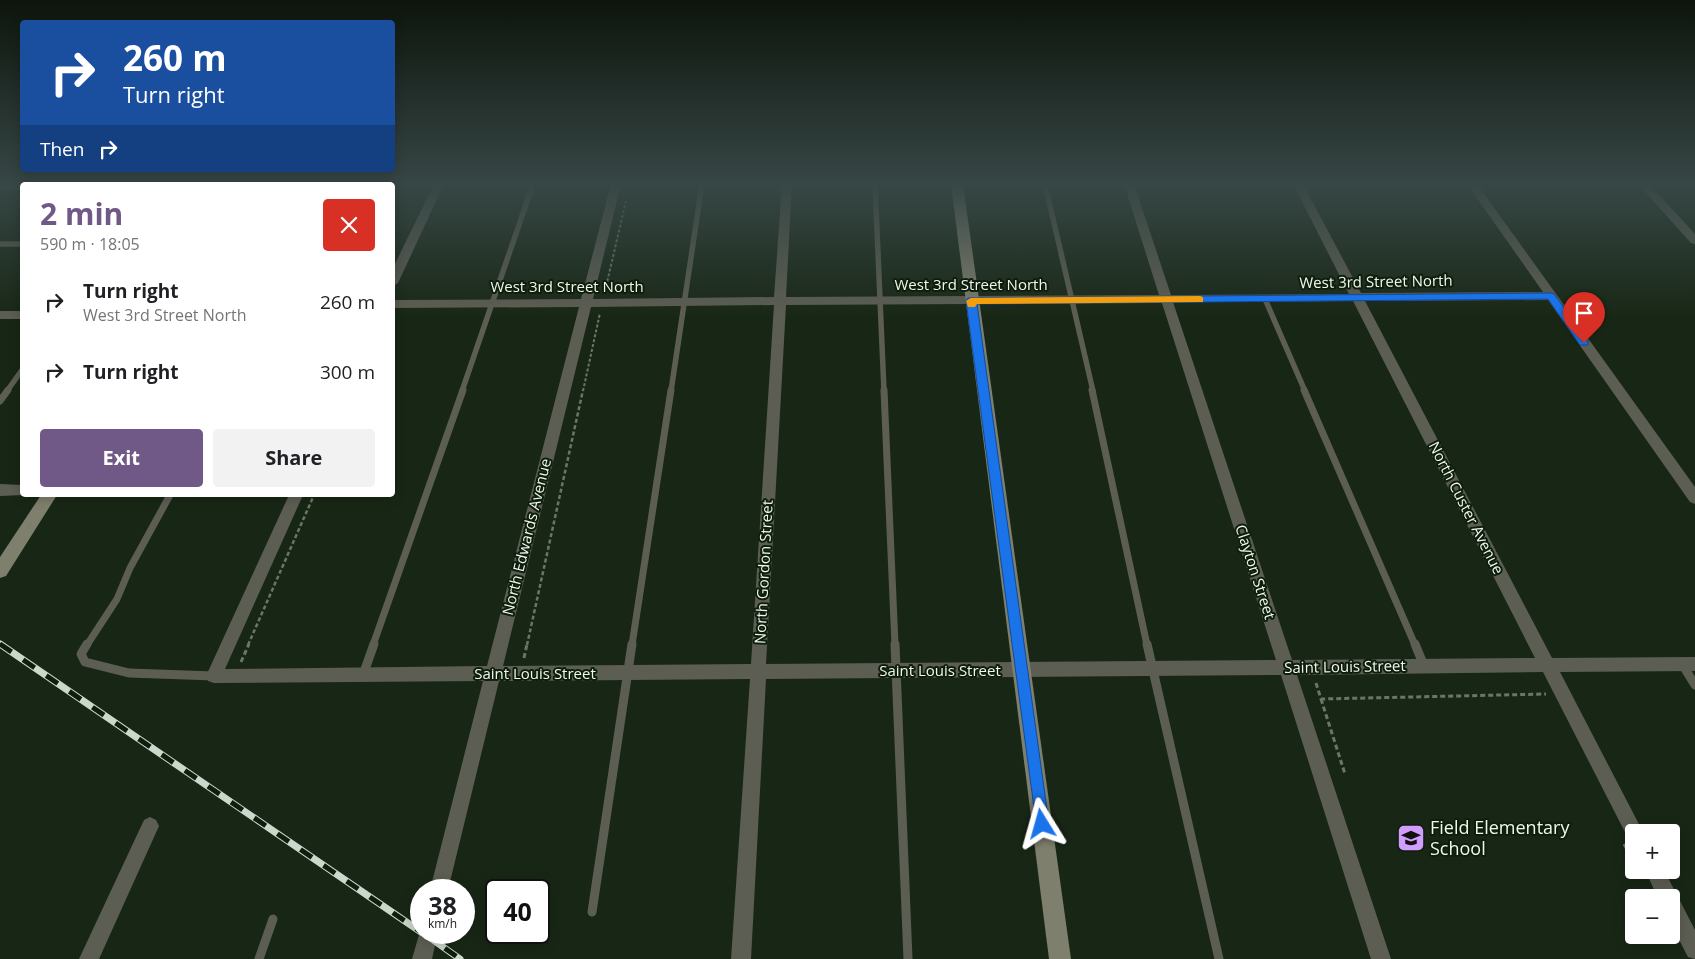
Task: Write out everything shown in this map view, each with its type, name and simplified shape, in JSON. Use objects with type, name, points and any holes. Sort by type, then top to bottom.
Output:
[{"type":"street","points":[[395,277],[418,229]]},
{"type":"street","name":"North Edwards Avenue","points":[[443,879],[605,229]]},
{"type":"street","name":"North Gordon Street","points":[[741,959],[784,229]]},
{"type":"street","points":[[962,229],[1060,959]]},
{"type":"street","name":"Clayton Street","points":[[1144,229],[1381,959]]},
{"type":"street","name":"North Custer Avenue","points":[[1321,229],[1630,824]]},
{"type":"street","points":[[1504,229],[1695,498]]},
{"type":"street","points":[[1684,229],[1695,241]]},
{"type":"street","name":"West 3rd Street North","points":[[395,304],[1357,299],[1551,296]]},
{"type":"street","points":[[0,315],[20,315]]},
{"type":"street","points":[[0,490],[20,490]]},
{"type":"street","points":[[0,571],[49,497]]},
{"type":"street","points":[[214,676],[295,497]]},
{"type":"street","name":"Saint Louis Street","points":[[214,676],[1688,664]]},
{"type":"street","points":[[89,959],[150,826]]},
{"type":"street","points":[[1680,921],[1695,950]]},
{"type":"street","points":[[422,959],[426,944]]},
{"type":"lane","points":[[363,675],[518,229]]},
{"type":"lane","points":[[592,912],[694,229]]},
{"type":"lane","points":[[878,229],[908,959]]},
{"type":"lane","points":[[1056,229],[1073,300],[1152,668],[1220,959]]},
{"type":"lane","points":[[0,244],[20,244]]},
{"type":"lane","points":[[1265,299],[1424,666]]},
{"type":"lane","points":[[0,401],[20,373]]},
{"type":"lane","points":[[169,497],[130,568],[117,599],[80,654],[85,662],[129,673],[214,676]]},
{"type":"lane","points":[[1688,664],[1695,685]]},
{"type":"lane","points":[[259,959],[273,919]]},
{"type":"path","points":[[241,662],[313,497]]},
{"type":"path","points":[[1321,699],[1346,774]]},
{"type":"railway","points":[[2,645],[0,644],[410,924]]},
{"type":"railway","points":[[439,944],[460,959]]},
{"type":"slow traffic","points":[[972,305],[971,301],[1200,299]]},
{"type":"place","name":"Field Elementary School","points":[[1411,838]]},
{"type":"route","points":[[1042,824],[971,301],[1551,296],[1584,343]]}]
